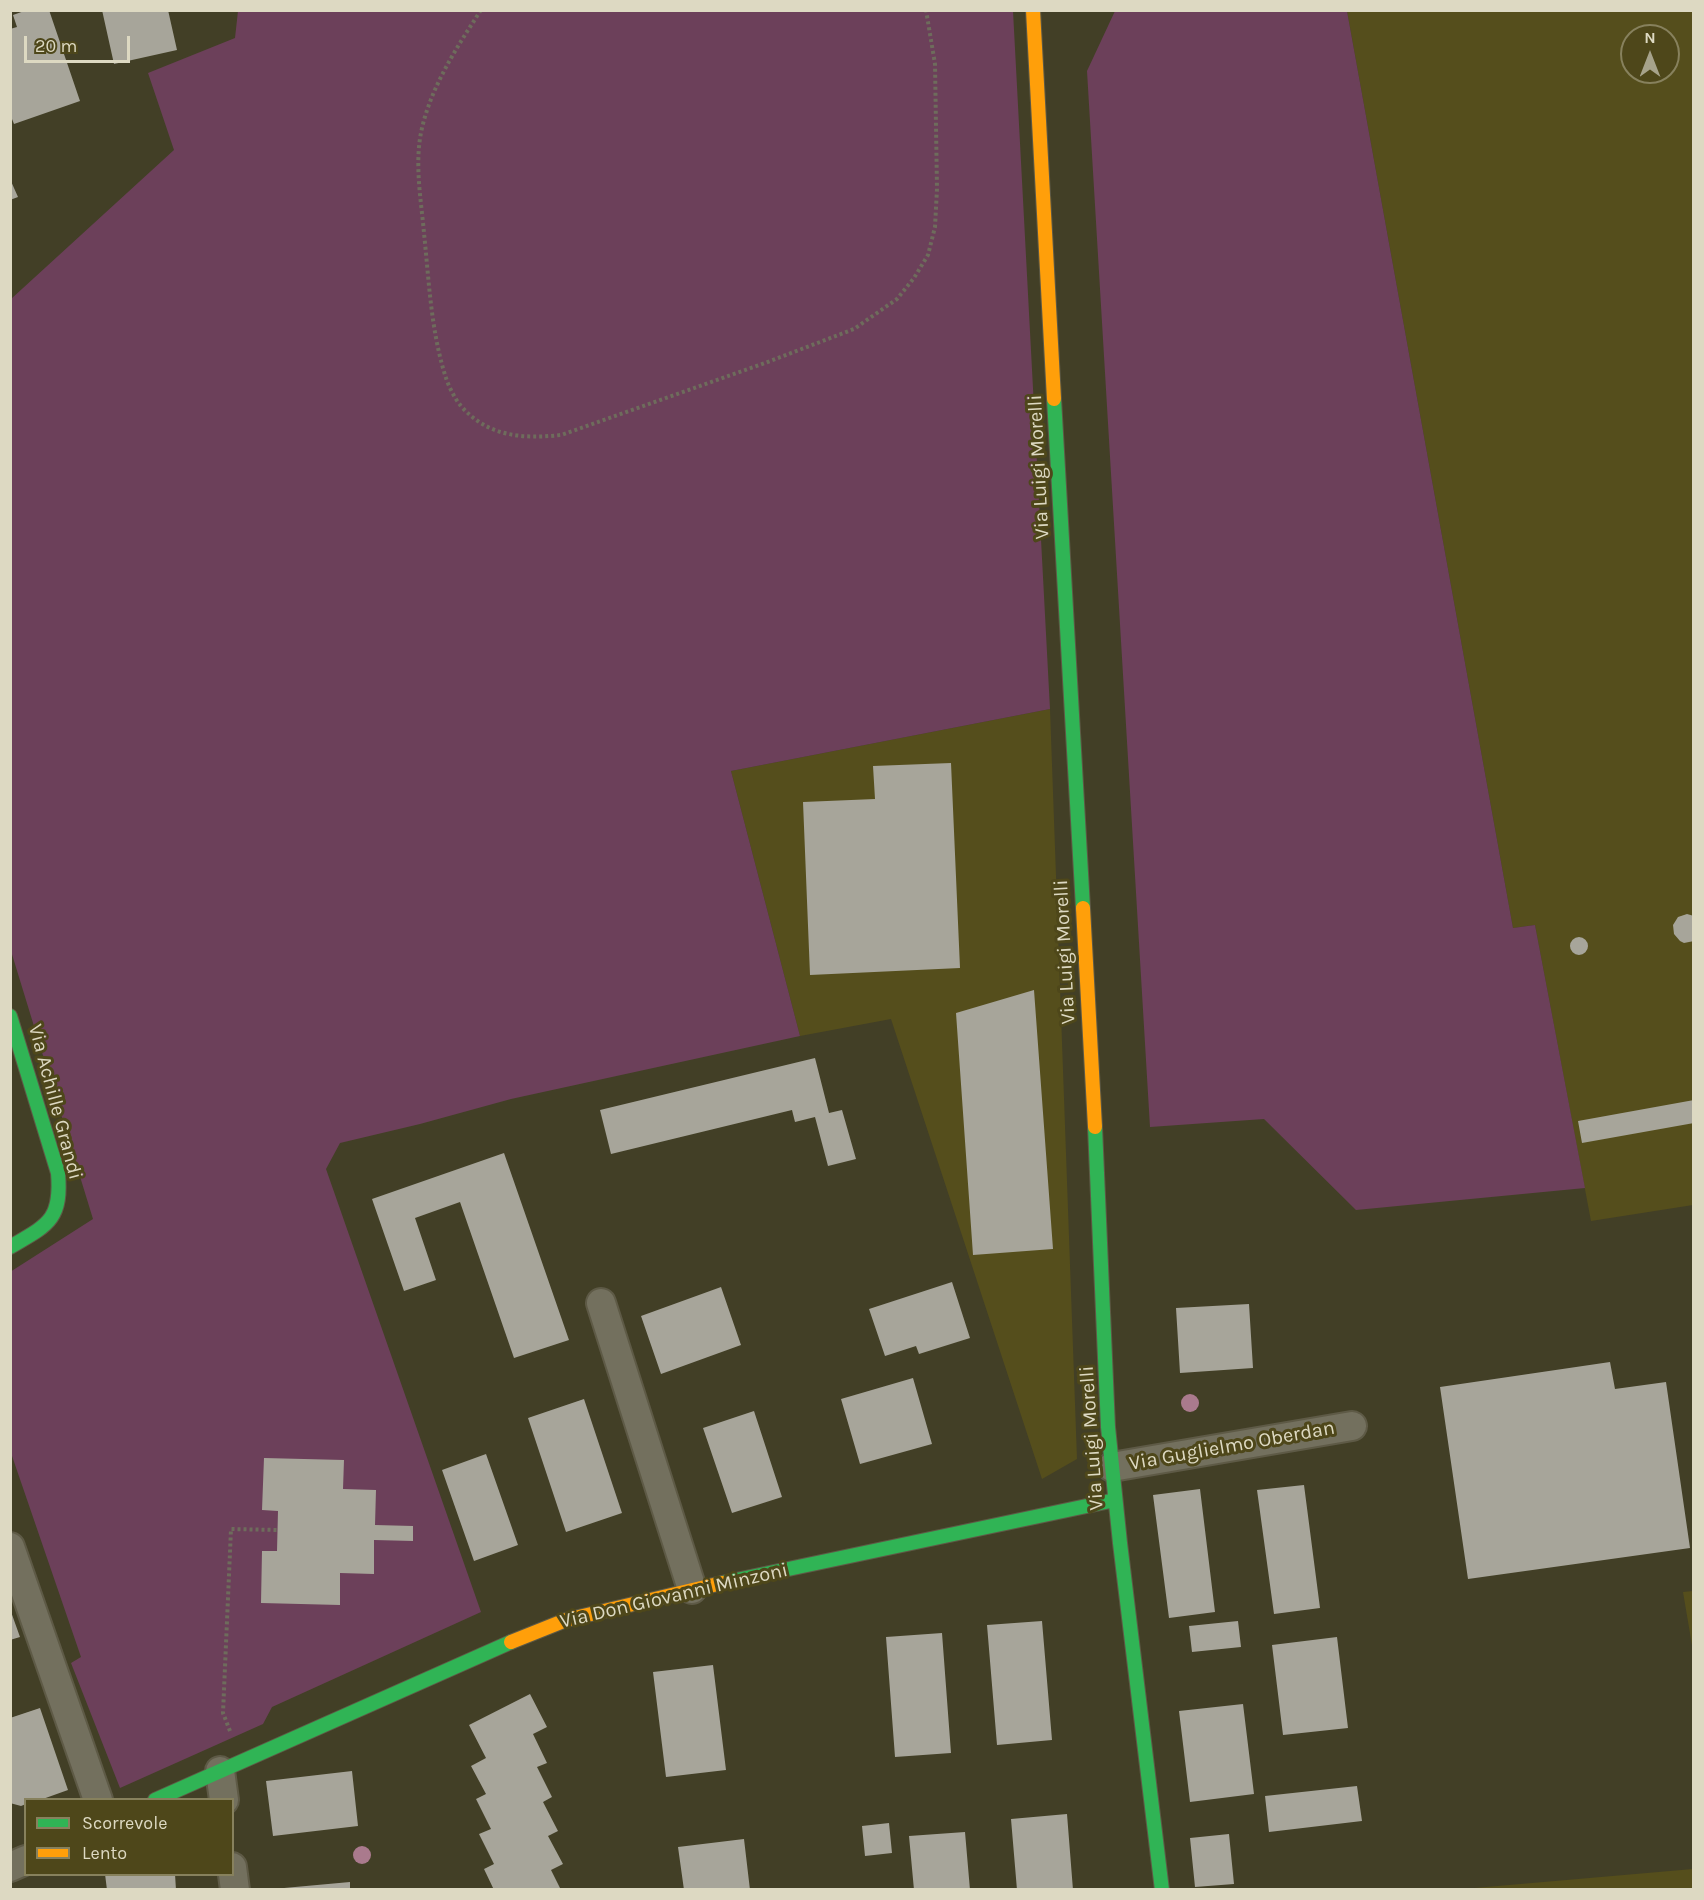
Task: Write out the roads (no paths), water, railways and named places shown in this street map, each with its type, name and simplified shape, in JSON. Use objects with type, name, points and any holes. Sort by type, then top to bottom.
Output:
[{"type":"street","name":"Via Luigi Morelli","points":[[1033,10],[1095,1134],[1108,1427],[1162,1890]]},
{"type":"street","name":"Via Achille Grandi","points":[[10,1017],[58,1173],[60,1199],[58,1211],[52,1219],[10,1247]]},
{"type":"street","points":[[600,1303],[692,1589]]},
{"type":"street","name":"Via Guglielmo Oberdan","points":[[1112,1467],[1352,1426]]},
{"type":"street","name":"Via Don Giovanni Minzoni","points":[[159,1798],[490,1651],[566,1620],[692,1589],[1115,1500]]},
{"type":"street","points":[[10,1547],[97,1798]]},
{"type":"street","points":[[220,1771],[224,1798]]},
{"type":"street","points":[[10,1867],[24,1861]]}]
